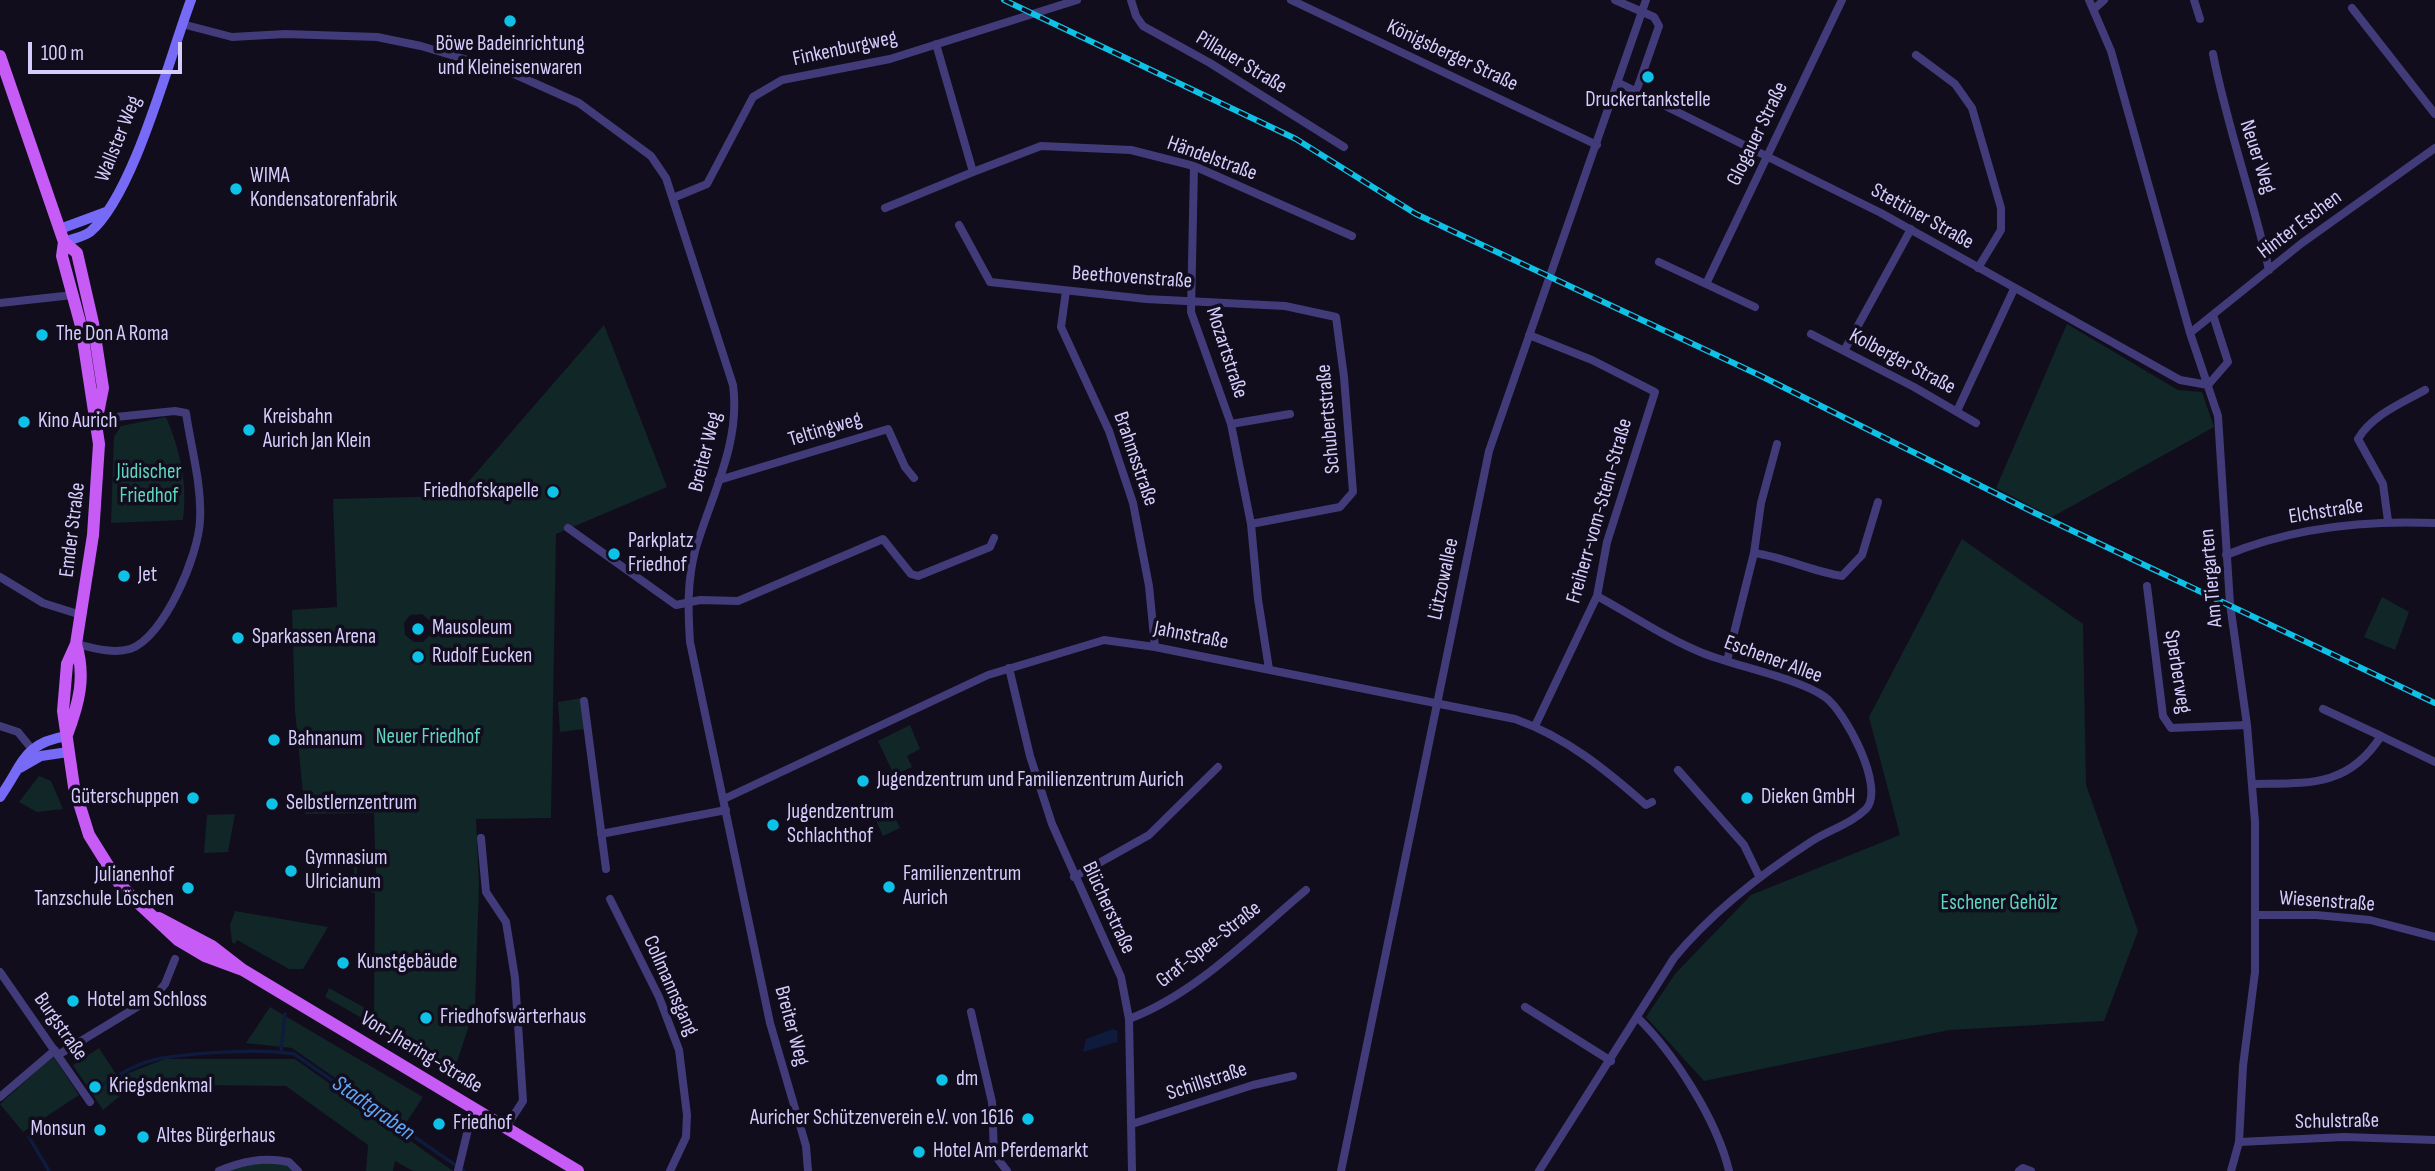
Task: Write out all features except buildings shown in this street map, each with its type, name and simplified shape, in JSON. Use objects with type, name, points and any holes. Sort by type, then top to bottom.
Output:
[{"type":"main road","name":"Emder Straße","points":[[0,56],[62,235],[62,256],[73,295],[96,419],[99,477],[76,644],[83,666],[77,708],[67,736]]},
{"type":"main road","name":"Emder Straße","points":[[62,235],[77,253],[93,323],[103,388],[96,419]]},
{"type":"main road","name":"Von-Jhering-Straße","points":[[67,736],[74,788],[89,835],[119,883],[186,945],[243,970],[578,1171]]},
{"type":"street","name":"Wallster Weg","points":[[62,235],[109,212],[138,147],[191,0]]},
{"type":"street","name":"Finkenburgweg","points":[[673,198],[707,184],[753,97],[782,80],[890,59],[1077,0]]},
{"type":"street","name":"Pillauer Straße","points":[[1131,0],[1136,16],[1143,26],[1210,63],[1344,147]]},
{"type":"street","name":"Königsberger Straße","points":[[1292,0],[1597,145]]},
{"type":"street","points":[[1615,0],[1654,17],[1659,26],[1637,89]]},
{"type":"street","name":"Lützowallee","points":[[1341,1171],[1409,851],[1436,702],[1489,451],[1559,242],[1597,145],[1646,0]]},
{"type":"street","name":"Glogauer Straße","points":[[1706,284],[1842,0]]},
{"type":"street","name":"Am Tiergarten","points":[[2089,0],[2111,51],[2190,334],[2218,416],[2226,555],[2252,784],[2256,915],[2255,972],[2243,1066],[2239,1142],[2231,1171]]},
{"type":"street","points":[[2094,9],[2104,0]]},
{"type":"street","points":[[2194,0],[2200,19]]},
{"type":"street","points":[[2352,8],[2435,114]]},
{"type":"street","name":"Breiter Weg","points":[[182,24],[232,37],[285,34],[377,37],[421,46],[517,75],[579,103],[651,156],[666,178],[733,385],[735,427],[695,554],[688,603],[690,642],[770,1023],[806,1146],[808,1171]]},
{"type":"street","points":[[936,44],[973,172]]},
{"type":"street","name":"Neuer Weg","points":[[2213,54],[2225,117],[2256,214],[2269,270]]},
{"type":"street","points":[[1916,55],[1955,84],[1972,108],[2001,208],[2001,230],[1978,268]]},
{"type":"street","name":"Stettiner Straße","points":[[1617,82],[1637,89],[1911,229],[2180,380],[2208,385]]},
{"type":"street","name":"Händelstraße","points":[[885,208],[1041,146],[1131,150],[1194,166],[1352,236]]},
{"type":"street","name":"Hinter Eschen","points":[[2190,334],[2269,270],[2435,148]]},
{"type":"street","name":"Mozartstraße","points":[[1194,166],[1191,312],[1231,424],[1251,524],[1258,599],[1269,669]]},
{"type":"street","name":"Beethovenstraße","points":[[959,225],[990,282],[1066,291],[1304,308],[1336,317]]},
{"type":"street","points":[[1844,351],[1911,229]]},
{"type":"street","points":[[1659,262],[1755,307]]},
{"type":"street","points":[[1957,411],[2014,289]]},
{"type":"street","name":"Brahmsstraße","points":[[1066,291],[1061,327],[1109,431],[1133,503],[1149,586],[1155,647]]},
{"type":"street","points":[[0,303],[73,295]]},
{"type":"street","points":[[2208,385],[2228,362],[2213,315]]},
{"type":"street","name":"Schubertstraße","points":[[1251,524],[1340,507],[1353,492],[1344,377],[1336,317]]},
{"type":"street","name":"Kolberger Straße","points":[[1811,334],[1976,423]]},
{"type":"street","name":"Freiherr-vom-Stein-Straße","points":[[1529,335],[1592,360],[1655,392],[1606,542],[1597,596],[1535,726]]},
{"type":"street","points":[[2388,521],[2383,484],[2358,439],[2363,430],[2381,415],[2425,390]]},
{"type":"street","points":[[76,644],[117,651],[131,648],[141,642],[165,616],[192,553],[201,521],[186,413],[175,411],[96,419]]},
{"type":"street","name":"Mozartstraße","points":[[1231,424],[1290,414]]},
{"type":"street","name":"Teltingweg","points":[[719,480],[888,429],[905,467],[914,478]]},
{"type":"street","points":[[1727,661],[1754,553],[1761,503],[1777,444]]},
{"type":"street","points":[[1754,553],[1772,556],[1810,570],[1842,576],[1862,555],[1878,502]]},
{"type":"street","name":"Elchstraße","points":[[2226,555],[2262,540],[2388,521],[2435,523]]},
{"type":"street","points":[[568,528],[676,605],[700,600],[738,601],[883,539],[911,574],[918,576],[990,547],[994,538]]},
{"type":"street","points":[[0,578],[43,603],[81,615]]},
{"type":"street","name":"Sperberweg","points":[[2147,586],[2163,716],[2167,725],[2171,728],[2247,725]]},
{"type":"street","name":"Eschener Allee","points":[[1539,1171],[1674,958],[1696,931],[1759,876],[1814,839],[1856,817],[1868,807],[1873,792],[1848,722],[1839,709],[1823,695],[1703,653],[1597,596]]},
{"type":"street","name":"Jahnstraße","points":[[724,799],[959,687],[1009,668],[1104,640],[1155,647],[1436,702],[1535,726],[1607,771],[1646,805],[1653,802]]},
{"type":"street","name":"Blücherstraße","points":[[1009,668],[1034,767],[1052,824],[1074,877],[1116,963],[1129,1019],[1132,1171]]},
{"type":"street","points":[[584,701],[606,869]]},
{"type":"street","points":[[2323,709],[2435,762]]},
{"type":"street","points":[[0,726],[18,732],[31,748]]},
{"type":"street","points":[[0,797],[31,748],[45,740],[67,736]]},
{"type":"street","points":[[2252,784],[2331,780],[2369,755],[2381,736]]},
{"type":"street","points":[[20,768],[41,756],[68,752]]},
{"type":"street","points":[[1074,877],[1149,835],[1219,767]]},
{"type":"street","points":[[1678,770],[1744,845],[1759,876]]},
{"type":"street","points":[[601,834],[726,810]]},
{"type":"street","points":[[481,838],[486,892],[506,922],[515,978],[523,1101],[506,1127]]},
{"type":"street","name":"Graf-Spee-Straße","points":[[1129,1019],[1164,1004],[1184,990],[1306,890]]},
{"type":"street","name":"Collmannsgang","points":[[610,899],[659,997],[679,1050],[687,1115],[686,1137],[670,1171]]},
{"type":"street","name":"Wiesenstraße","points":[[2256,915],[2316,915],[2370,920],[2435,937]]},
{"type":"street","points":[[0,1097],[57,1052],[155,996],[165,984],[175,959]]},
{"type":"street","name":"Burgstraße","points":[[0,972],[90,1102]]},
{"type":"street","points":[[1525,1007],[1611,1061]]},
{"type":"street","points":[[971,1012],[992,1102],[994,1154],[1007,1171]]},
{"type":"street","points":[[1637,1017],[1653,1033],[1692,1085],[1729,1171]]},
{"type":"street","name":"Schillstraße","points":[[1132,1125],[1253,1085],[1293,1076]]},
{"type":"street","points":[[459,1166],[470,1121],[477,1109]]},
{"type":"street","name":"Schulstraße","points":[[2239,1142],[2344,1138],[2435,1140]]},
{"type":"street","points":[[219,1171],[247,1160],[261,1160],[289,1162],[298,1171]]},
{"type":"street","points":[[2019,1171],[2023,1168],[2031,1171]]},
{"type":"green space","points":[[2067,324],[2178,390],[2202,392],[2214,427],[2052,517],[1996,488]]},
{"type":"green space","name":"Neuer Friedhof","points":[[604,325],[667,487],[556,534],[551,818],[476,819],[479,885],[475,1007],[454,1071],[325,997],[329,988],[374,1013],[375,893],[370,892],[370,880],[355,880],[352,850],[356,850],[357,878],[376,878],[374,813],[305,814],[295,711],[292,610],[337,607],[333,499],[456,496]],"holes":[[[422,614],[431,622],[431,634],[423,642],[414,642],[405,635],[404,623],[410,615]]]},
{"type":"green space","name":"Jüdischer Friedhof","points":[[166,417],[182,467],[183,520],[111,523],[114,437],[121,426]]},
{"type":"green space","name":"Eschener Gehölz","points":[[1962,539],[2083,624],[2086,785],[2138,931],[2104,1021],[1949,1030],[1704,1081],[1646,1017],[1675,974],[1751,895],[1900,835],[1869,717]]},
{"type":"green space","points":[[2382,597],[2409,612],[2395,650],[2364,637]]},
{"type":"green space","points":[[582,698],[585,729],[560,732],[558,702]]},
{"type":"green space","points":[[910,725],[920,749],[907,756],[912,767],[894,775],[878,741]]},
{"type":"green space","points":[[39,776],[51,781],[63,809],[37,812],[19,802]]},
{"type":"green space","points":[[887,802],[900,828],[883,836],[871,809]]},
{"type":"green space","points":[[235,814],[228,852],[204,853],[207,815]]},
{"type":"green space","points":[[235,911],[328,927],[303,969],[289,969],[237,940],[235,944],[232,942],[230,925]]},
{"type":"green space","points":[[270,1007],[423,1097],[404,1126],[292,1048],[246,1043]]},
{"type":"green space","points":[[99,1048],[118,1077],[165,1059],[295,1059],[453,1171],[413,1171],[395,1161],[393,1171],[366,1171],[368,1145],[286,1086],[196,1085],[169,1081],[126,1091],[103,1110],[73,1065]]},
{"type":"green space","points":[[53,1056],[79,1095],[23,1132],[0,1104]]},
{"type":"green space","points":[[285,1161],[298,1171],[219,1171],[239,1162]]},
{"type":"water","points":[[1113,1029],[1118,1031],[1117,1042],[1083,1052],[1086,1039]]},
{"type":"waterway","name":"Stadtgraben","points":[[281,1052],[285,1014]]},
{"type":"waterway","name":"Stadtgraben","points":[[102,1085],[131,1068],[162,1058],[247,1051],[294,1054],[464,1171]]},
{"type":"waterway","name":"Stadtgraben","points":[[29,1137],[49,1171]]},
{"type":"railway","points":[[1004,0],[1296,139],[1416,214],[1759,375],[2035,513],[2435,703]]},
{"type":"place","name":"Böwe Badeinrichtung und Kleineisenwaren","points":[[510,21]]},
{"type":"place","name":"Druckertankstelle","points":[[1648,77]]},
{"type":"place","name":"WIMA Kondensatorenfabrik","points":[[236,189]]},
{"type":"place","name":"The Don A Roma","points":[[42,335]]},
{"type":"place","name":"Kino Aurich","points":[[24,422]]},
{"type":"place","name":"Kreisbahn Aurich Jan Klein","points":[[249,430]]},
{"type":"place","name":"Friedhofskapelle","points":[[553,492]]},
{"type":"place","name":"Parkplatz Friedhof","points":[[614,554]]},
{"type":"place","name":"Jet","points":[[124,576]]},
{"type":"place","name":"Mausoleum","points":[[418,629]]},
{"type":"place","name":"Sparkassen Arena","points":[[238,638]]},
{"type":"place","name":"Rudolf Eucken","points":[[418,657]]},
{"type":"place","name":"Bahnanum","points":[[274,740]]},
{"type":"place","name":"Jugendzentrum und Familienzentrum Aurich","points":[[863,781]]},
{"type":"place","name":"Güterschuppen","points":[[193,798]]},
{"type":"place","name":"Dieken GmbH","points":[[1747,798]]},
{"type":"place","name":"Selbstlernzentrum","points":[[272,804]]},
{"type":"place","name":"Jugendzentrum Schlachthof","points":[[773,825]]},
{"type":"place","name":"Gymnasium Ulricianum","points":[[291,871]]},
{"type":"place","name":"Familienzentrum Aurich","points":[[889,887]]},
{"type":"place","name":"Julianenhof Tanzschule Löschen","points":[[188,888]]},
{"type":"place","name":"Kunstgebäude","points":[[343,963]]},
{"type":"place","name":"Hotel am Schloss","points":[[73,1001]]},
{"type":"place","name":"Friedhofswärterhaus","points":[[426,1018]]},
{"type":"place","name":"dm","points":[[942,1080]]},
{"type":"place","name":"Kriegsdenkmal","points":[[95,1087]]},
{"type":"place","name":"Auricher Schützenverein e.V. von 1616","points":[[1028,1119]]},
{"type":"place","name":"Friedhof","points":[[439,1124]]},
{"type":"place","name":"Monsun","points":[[100,1130]]},
{"type":"place","name":"Altes Bürgerhaus","points":[[143,1137]]},
{"type":"place","name":"Hotel Am Pferdemarkt","points":[[919,1152]]}]
